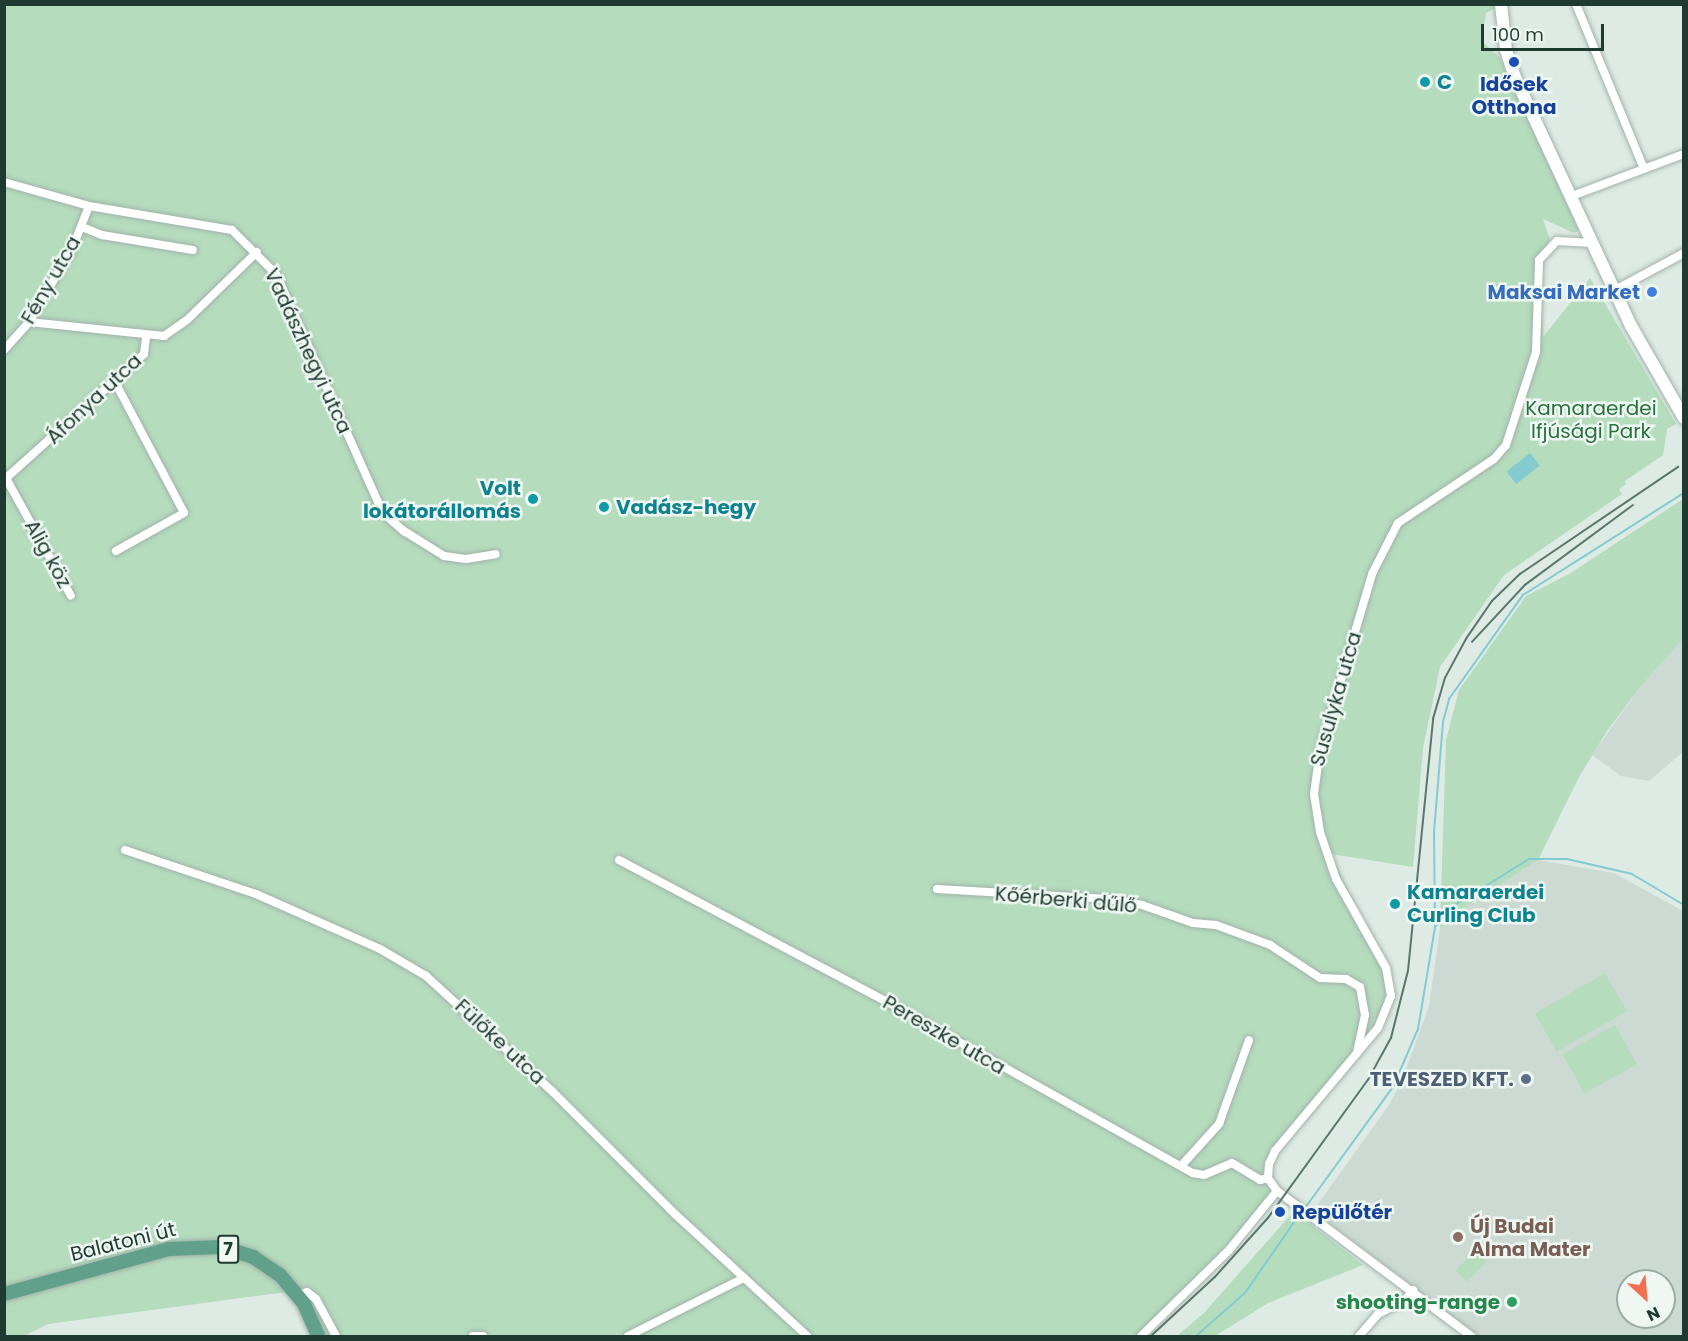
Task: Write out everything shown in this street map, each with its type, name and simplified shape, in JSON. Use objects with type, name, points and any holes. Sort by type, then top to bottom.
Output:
[{"type":"main road","name":"Balatoni út","points":[[4,1294],[169,1249],[206,1245],[254,1257],[280,1275],[298,1295],[318,1336]]},
{"type":"street","points":[[1501,4],[1510,65],[1640,345],[1683,418]]},
{"type":"street","points":[[1576,4],[1644,169]]},
{"type":"street","points":[[1572,196],[1683,154]]},
{"type":"street","name":"Vadászhegyi utca","points":[[5,182],[89,206],[225,226],[257,252],[280,282],[383,513],[404,531],[444,556],[466,560],[496,554]]},
{"type":"street","name":"Fény utca","points":[[4,350],[29,322],[82,227],[89,206]]},
{"type":"street","points":[[82,227],[102,235],[193,250]]},
{"type":"street","name":"Susulyka utca","points":[[1268,1178],[1275,1151],[1384,1017],[1392,985],[1326,853],[1314,794],[1320,750],[1382,548],[1409,513],[1494,459],[1506,445],[1536,352],[1539,260],[1557,241],[1593,243]]},
{"type":"street","name":"Áfonya utca","points":[[6,480],[144,354],[146,337],[171,334],[257,252]]},
{"type":"street","points":[[1615,290],[1683,253]]},
{"type":"street","points":[[29,322],[128,330],[146,337]]},
{"type":"street","points":[[114,380],[184,513],[116,551]]},
{"type":"street","name":"Alig köz","points":[[6,480],[71,596]]},
{"type":"street","name":"Fülőke utca","points":[[125,850],[256,894],[380,949],[426,976],[552,1090],[744,1278],[807,1336]]},
{"type":"street","name":"Pereszke utca","points":[[619,860],[895,1006],[1181,1166],[1204,1175],[1232,1162],[1260,1180],[1268,1178]]},
{"type":"street","name":"Kőérberki dűlő","points":[[937,889],[1109,899],[1142,905],[1193,923],[1216,925],[1270,945],[1320,978],[1346,979],[1360,987],[1365,1015],[1357,1053]]},
{"type":"street","points":[[1181,1166],[1219,1124],[1249,1040]]},
{"type":"street","points":[[1268,1178],[1277,1191],[1413,1290],[1471,1336]]},
{"type":"street","points":[[1141,1336],[1229,1250],[1277,1191]]},
{"type":"street","points":[[628,1336],[744,1278]]},
{"type":"street","points":[[1359,1336],[1378,1314],[1405,1300],[1413,1290]]},
{"type":"street","points":[[298,1295],[307,1292],[316,1299],[336,1336]]},
{"type":"street","points":[[473,1336],[483,1336]]},
{"type":"shaded area","points":[[1683,639],[1683,752],[1649,781],[1621,776],[1592,755],[1641,686]]},
{"type":"shaded area","points":[[1538,860],[1614,873],[1683,911],[1683,1333],[1676,1336],[1479,1336],[1313,1211],[1389,1105],[1402,1080],[1429,1006],[1440,929],[1464,908]]},
{"type":"green space","name":"Kamaraerdei Ifjúsági Park","points":[[4,5],[1494,5],[1495,8],[1486,13],[1482,41],[1500,58],[1579,231],[1574,233],[1543,219],[1550,240],[1539,258],[1543,337],[1590,278],[1676,424],[1667,429],[1663,455],[1625,481],[1626,484],[1619,489],[1622,494],[1504,575],[1440,667],[1423,748],[1413,867],[1331,854],[1375,946],[1390,988],[1381,1020],[1275,1151],[1268,1171],[1277,1191],[1141,1336],[324,1336],[307,1297],[294,1291],[48,1324],[24,1336],[5,1336]]},
{"type":"green space","points":[[1683,499],[1683,639],[1641,686],[1607,731],[1579,777],[1538,860],[1464,908],[1440,929],[1446,740],[1459,690],[1526,596],[1569,574]]},
{"type":"green space","points":[[1605,973],[1627,1011],[1557,1052],[1535,1014]]},
{"type":"green space","points":[[1615,1025],[1637,1064],[1584,1093],[1563,1054]]},
{"type":"green space","points":[[1294,1211],[1363,1265],[1268,1303],[1215,1336],[1177,1336],[1204,1313]]},
{"type":"green space","points":[[1476,1250],[1487,1261],[1467,1282],[1455,1271]]},
{"type":"water","points":[[1530,453],[1540,466],[1516,484],[1506,471]]},
{"type":"waterway","points":[[1305,1208],[1393,1087],[1418,1029],[1435,927],[1434,832],[1443,722],[1449,699],[1523,595],[1684,493]]},
{"type":"waterway","points":[[1435,927],[1450,908],[1529,859],[1567,859],[1632,874],[1684,905]]},
{"type":"waterway","points":[[1196,1336],[1245,1293],[1301,1212]]},
{"type":"tram line","points":[[1151,1336],[1215,1277],[1268,1218],[1368,1080],[1391,1038],[1408,971],[1433,719],[1445,678],[1466,639],[1492,601],[1520,574],[1678,467]]},
{"type":"tram line","points":[[1472,642],[1525,585],[1633,505]]},
{"type":"place","name":"Idősek Otthona","points":[[1514,62]]},
{"type":"place","name":"C","points":[[1425,82]]},
{"type":"place","name":"Maksai Market","points":[[1652,292]]},
{"type":"place","name":"Volt lokátorállomás","points":[[533,499]]},
{"type":"place","name":"Vadász-hegy","points":[[604,507]]},
{"type":"place","name":"Kamaraerdei Curling Club","points":[[1395,904]]},
{"type":"place","name":"TEVESZED KFT.","points":[[1526,1079]]},
{"type":"place","name":"Repülőtér","points":[[1280,1212]]},
{"type":"place","name":"Új Budai Alma Mater","points":[[1458,1237]]},
{"type":"place","name":"shooting-range","points":[[1512,1302]]}]
